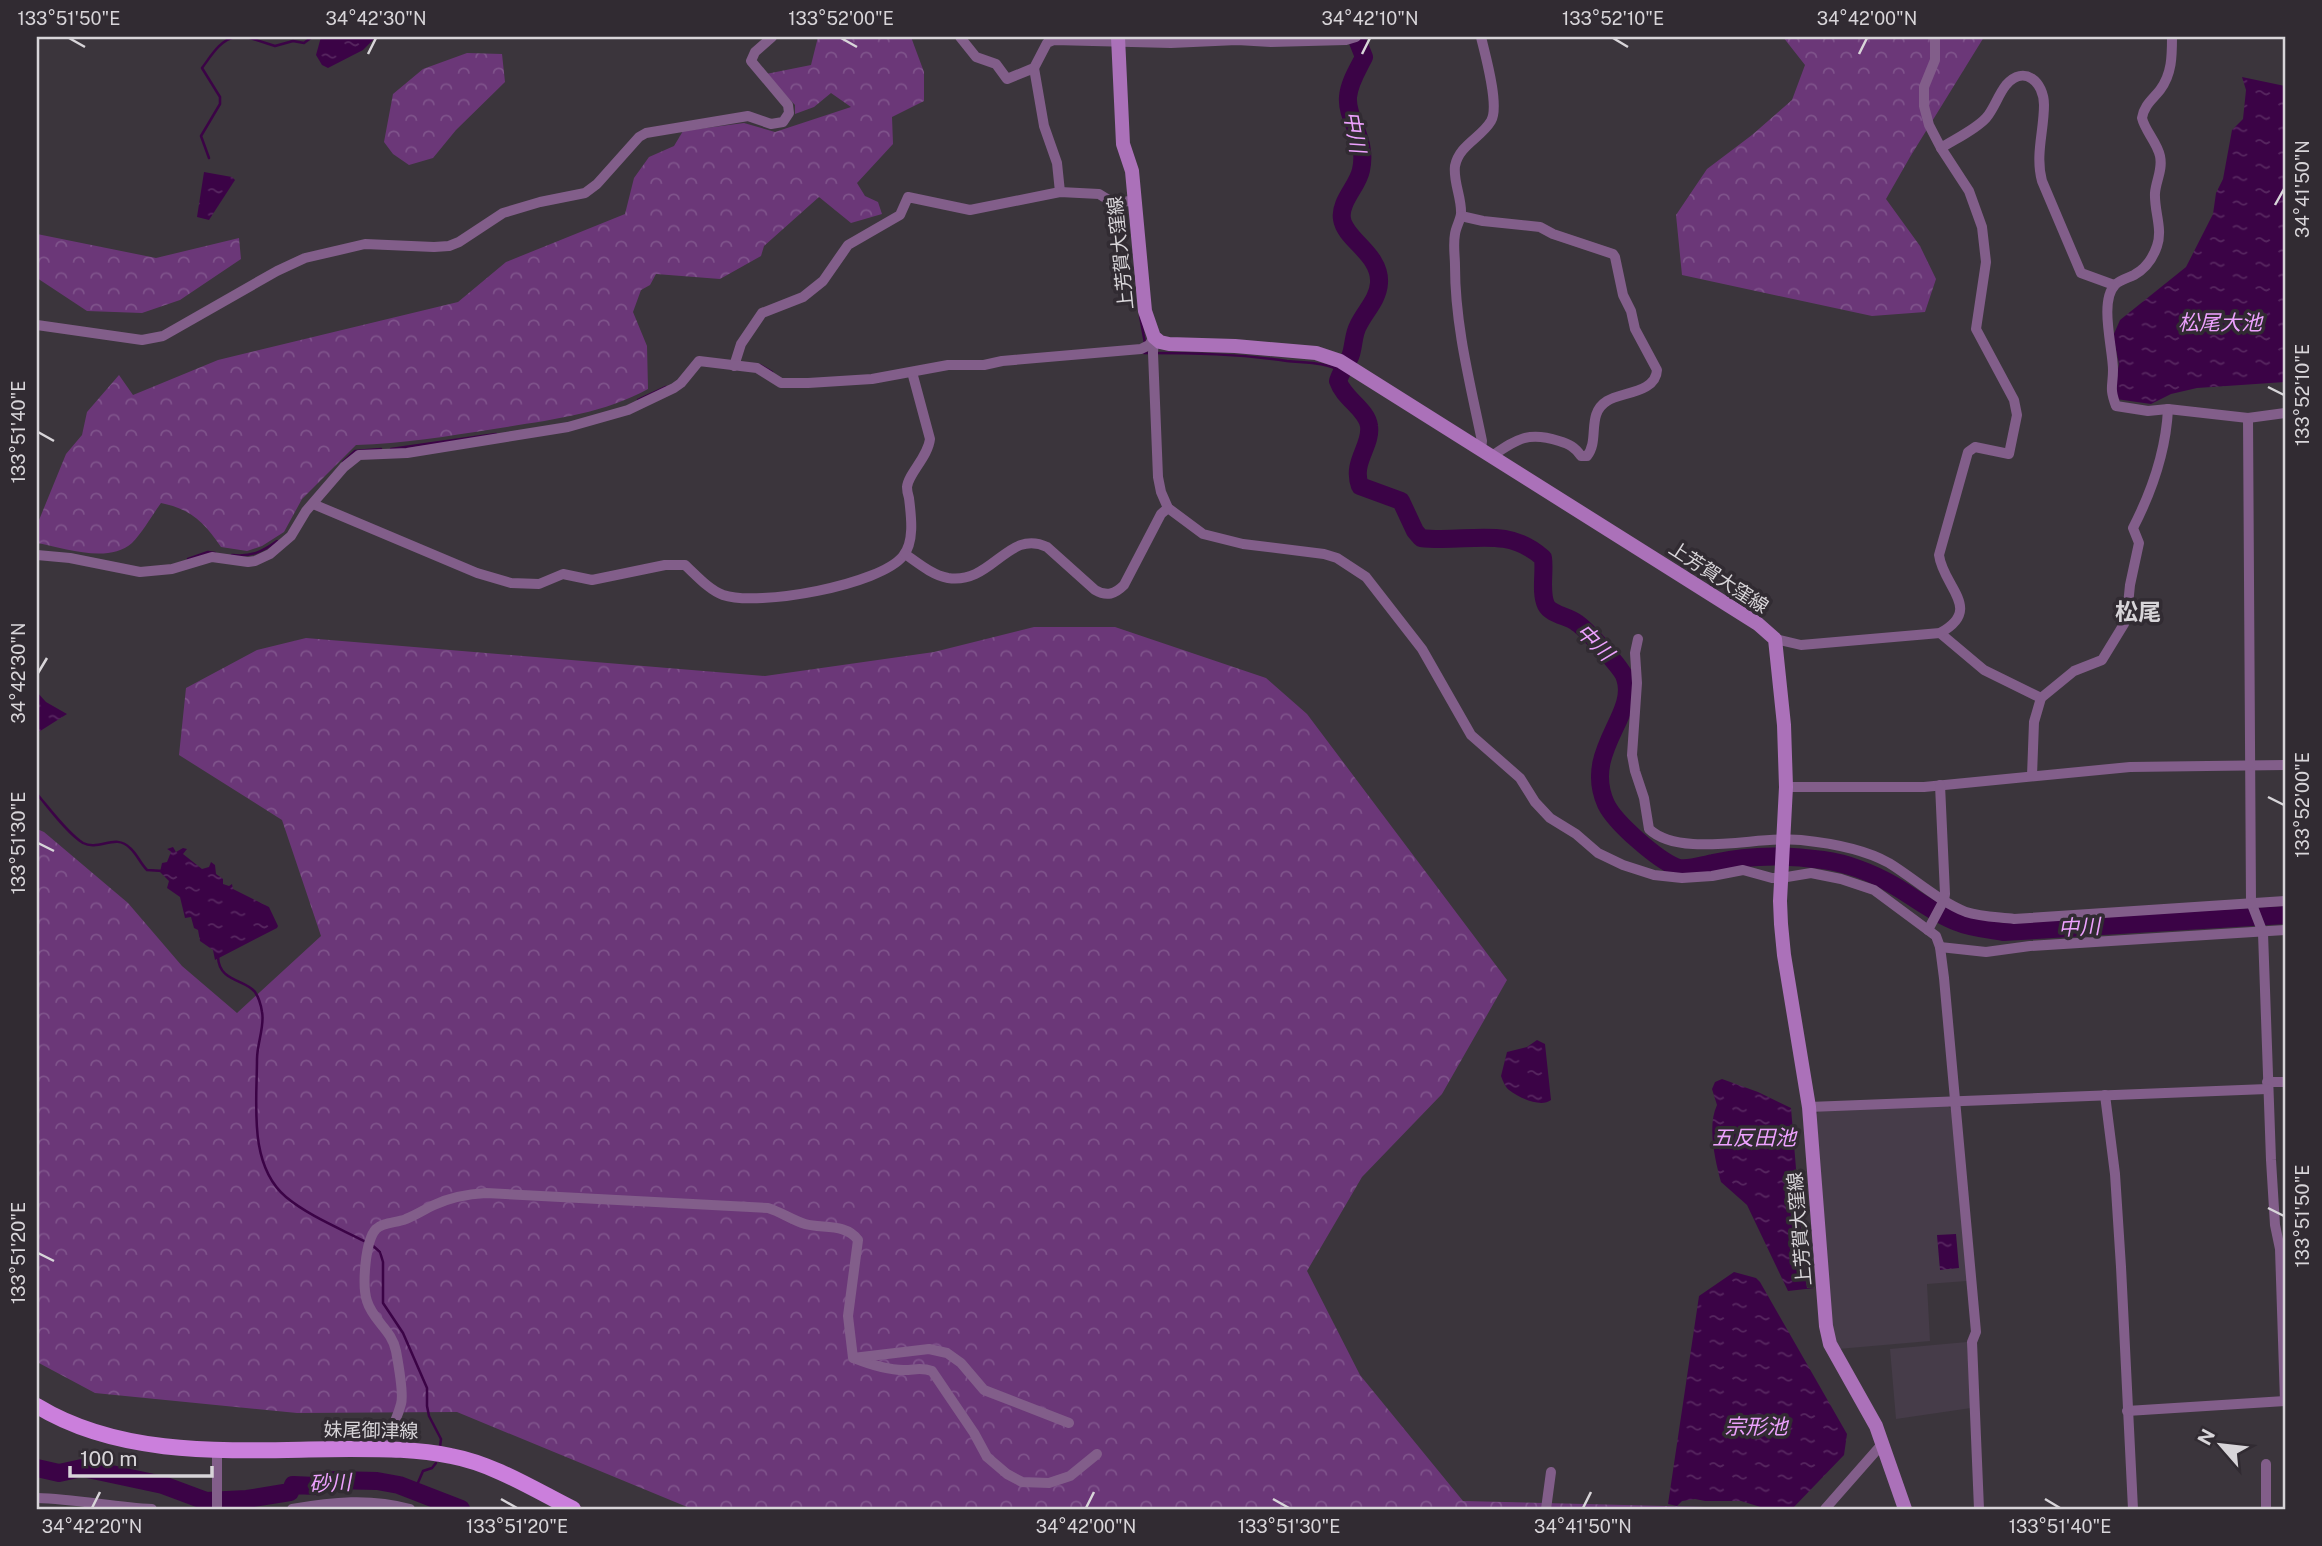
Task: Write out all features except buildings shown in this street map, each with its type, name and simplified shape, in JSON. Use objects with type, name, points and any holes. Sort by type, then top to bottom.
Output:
[{"type":"main road","name":"上芳賀大窪線","points":[[1119,39],[1123,144],[1132,171],[1145,311],[1153,347],[1160,342],[1315,353],[1346,364],[1758,624],[1775,639],[1784,724],[1787,787],[1782,874],[1784,955],[1809,1107],[1825,1313],[1830,1344],[1883,1443],[1905,1509]]},
{"type":"main road","name":"妹尾御津線","points":[[37,1406],[72,1424],[117,1438],[160,1445],[217,1449],[389,1449],[454,1456],[510,1477],[573,1509]]},
{"type":"street","points":[[37,325],[142,340],[163,336],[175,332],[277,271],[305,258],[366,244],[449,246],[503,213],[585,193],[597,184],[639,137],[646,134],[748,116],[771,124],[783,122],[789,113],[788,105],[751,61],[755,52],[772,37]]},
{"type":"street","points":[[960,37],[976,57],[996,64],[1007,79],[1034,68],[1048,43],[1054,40],[1119,39],[1171,43],[1237,40],[1271,42],[1354,37]]},
{"type":"street","points":[[1461,216],[1543,227],[1553,234],[1613,254],[1615,257],[1623,295],[1631,311],[1635,329],[1657,370],[1654,380],[1648,385],[1627,395],[1609,399],[1602,405],[1593,421],[1591,450],[1587,456],[1581,456],[1576,448],[1569,444],[1535,435],[1487,452],[1482,441],[1461,341],[1455,281],[1455,233],[1461,216],[1455,165],[1463,149],[1491,121],[1493,115],[1490,78],[1481,37]]},
{"type":"street","points":[[1775,639],[1801,645],[1940,633],[1954,626],[1958,620],[1960,601],[1942,569],[1939,555],[1968,452],[1975,447],[2009,454],[2017,415],[2014,400],[1976,330],[1986,262],[1982,226],[1969,191],[1929,125],[1924,106],[1924,87],[1935,60],[1935,37]]},
{"type":"street","points":[[2172,37],[2170,72],[2162,87],[2145,107],[2142,118],[2160,153],[2161,167],[2155,200],[2158,243],[2143,268],[2114,285],[2109,295],[2112,394],[2116,406],[2148,411],[2168,409],[2248,418],[2285,413]]},
{"type":"street","points":[[1034,68],[1044,125],[1058,163],[1060,192]]},
{"type":"street","points":[[1941,148],[1986,119],[2011,81],[2025,76],[2036,80],[2042,87],[2044,104],[2038,165],[2042,181],[2081,273],[2114,285]]},
{"type":"street","points":[[734,364],[741,344],[762,313],[803,297],[823,281],[848,245],[900,215],[908,197],[970,210],[1023,197],[1060,192],[1099,194],[1112,202],[1134,201]]},
{"type":"street","points":[[37,555],[70,558],[140,572],[172,569],[212,557],[248,562],[270,554],[291,536],[306,511],[344,467],[359,455],[407,453],[568,427],[628,410],[674,388],[699,361],[763,370],[782,383],[872,379],[913,374],[948,365],[984,365],[1002,361],[1142,349],[1149,345],[1153,347],[1158,477],[1168,508],[1203,534],[1236,543],[1324,554],[1337,558],[1366,577],[1422,649],[1471,734],[1520,778],[1535,802],[1550,818],[1576,834],[1598,853],[1654,875],[1682,878],[1743,870],[1772,878],[1782,874],[1825,874],[1874,890],[1930,927],[1940,947],[1976,1332],[1972,1342],[1979,1509]]},
{"type":"street","points":[[313,504],[477,573],[523,585],[539,584],[563,574],[592,580],[665,565],[685,565],[717,592],[726,596],[790,596],[858,581],[897,562],[905,554],[911,527],[907,486],[929,447],[930,439],[913,374]]},
{"type":"street","points":[[2032,776],[2034,722],[2040,698],[2074,671],[2102,660],[2124,624],[2139,543],[2133,528],[2145,505],[2159,462],[2167,430],[2168,409]]},
{"type":"street","points":[[2127,1411],[2285,1401],[2280,1250],[2275,1225],[2267,1085],[2263,933],[2251,902],[2248,418]]},
{"type":"street","points":[[905,554],[937,574],[959,578],[970,577],[985,570],[1023,543],[1040,543],[1096,590],[1110,595],[1124,586],[1161,514],[1168,508]]},
{"type":"street","points":[[1940,633],[1984,670],[2040,698]]},
{"type":"street","points":[[1638,639],[1635,653],[1637,683],[1632,755],[1649,829],[1663,838],[1716,845],[1751,841],[1785,843],[1798,839],[1863,852],[1887,862],[1943,903],[1978,915],[2014,919],[2285,901]]},
{"type":"street","points":[[1787,787],[1940,785],[2130,767],[2285,765]]},
{"type":"street","points":[[1930,927],[1943,903],[1940,785]]},
{"type":"street","points":[[1940,947],[1986,952],[2030,946],[2285,930]]},
{"type":"street","points":[[1809,1107],[2105,1095],[2285,1082]]},
{"type":"street","points":[[2105,1095],[2115,1174],[2133,1509]]},
{"type":"street","points":[[389,1449],[390,1431],[402,1403],[402,1392],[393,1340],[388,1329],[371,1311],[366,1299],[369,1244],[374,1231],[382,1225],[408,1218],[447,1200],[486,1193],[768,1208],[809,1225],[838,1228],[855,1235],[858,1240],[848,1316],[853,1358]]},
{"type":"street","points":[[853,1358],[929,1349],[947,1353],[961,1363],[984,1390],[1069,1423]]},
{"type":"street","points":[[853,1358],[904,1370],[922,1367],[932,1371],[988,1457],[1007,1474],[1022,1482],[1049,1483],[1070,1476],[1097,1454]]},
{"type":"street","points":[[1825,1509],[1883,1443]]},
{"type":"street","points":[[217,1449],[217,1509]]},
{"type":"street","points":[[2266,1464],[2266,1509]]},
{"type":"street","points":[[1546,1509],[1550,1472]]},
{"type":"street","points":[[37,1498],[82,1500],[152,1509]]},
{"type":"street","points":[[292,1509],[333,1502],[362,1501],[410,1509]]},
{"type":"shaded area","points":[[1947,1105],[1952,1110],[1967,1281],[1927,1284],[1930,1341],[1838,1349],[1832,1330],[1816,1115],[1819,1111]]},
{"type":"shaded area","points":[[1967,1342],[1971,1408],[1896,1419],[1890,1349]]},
{"type":"green space","points":[[818,37],[911,37],[924,72],[924,101],[892,117],[893,144],[857,183],[865,196],[878,202],[882,214],[851,223],[819,197],[764,246],[761,256],[720,279],[656,274],[650,285],[641,290],[633,312],[647,346],[648,389],[612,405],[554,419],[425,439],[356,445],[302,499],[284,532],[262,546],[247,551],[221,547],[196,518],[181,509],[161,503],[132,543],[111,553],[86,553],[37,543],[37,525],[66,454],[82,435],[87,412],[119,375],[133,395],[218,360],[458,302],[506,262],[625,214],[634,178],[649,157],[674,146],[683,131],[744,123],[775,132],[851,107],[831,93],[814,107],[795,114],[795,105],[766,74],[811,65]]},
{"type":"green space","points":[[1783,37],[1984,37],[1886,199],[1920,246],[1936,279],[1925,312],[1872,316],[1682,275],[1676,215],[1707,169],[1792,100],[1805,65]]},
{"type":"green space","points":[[467,53],[502,54],[505,82],[456,130],[433,158],[409,165],[393,154],[384,142],[393,94],[423,69]]},
{"type":"green space","points":[[37,234],[156,258],[239,238],[241,259],[180,300],[142,313],[87,311],[37,278]]},
{"type":"green space","points":[[1034,627],[1115,627],[1266,678],[1307,714],[1507,980],[1442,1094],[1362,1177],[1307,1271],[1360,1375],[1463,1501],[1708,1509],[692,1509],[457,1412],[297,1413],[95,1393],[37,1362],[37,829],[128,903],[182,966],[237,1013],[321,936],[282,820],[179,755],[186,688],[257,650],[306,638],[765,676],[934,652]]},
{"type":"water","points":[[321,37],[376,37],[363,50],[328,68],[322,65],[316,55]]},
{"type":"water","name":"松尾大池","points":[[2242,77],[2285,86],[2285,382],[2197,388],[2171,394],[2151,404],[2116,399],[2114,389],[2119,364],[2113,336],[2120,320],[2186,267],[2213,214],[2232,130],[2243,119],[2246,90]]},
{"type":"water","points":[[204,172],[232,177],[235,180],[209,220],[197,217]]},
{"type":"water","points":[[37,692],[46,702],[67,714],[37,733]]},
{"type":"water","points":[[173,847],[176,852],[187,849],[183,854],[202,869],[209,867],[211,862],[215,865],[216,874],[223,879],[223,884],[232,884],[233,889],[269,907],[277,928],[215,960],[213,950],[200,941],[191,917],[185,918],[180,897],[167,888],[169,881],[160,872],[162,863],[167,862],[171,852],[167,849]]},
{"type":"water","points":[[1537,1040],[1545,1044],[1551,1100],[1542,1103],[1513,1093],[1506,1087],[1501,1076],[1507,1052],[1527,1047]]},
{"type":"water","name":"五反田池","points":[[1722,1079],[1791,1108],[1805,1277],[1807,1288],[1815,1288],[1788,1291],[1747,1205],[1721,1182],[1713,1143],[1714,1113],[1717,1105],[1712,1089],[1715,1082]]},
{"type":"water","points":[[1956,1234],[1959,1268],[1940,1270],[1937,1235]]},
{"type":"water","name":"宗形池","points":[[1734,1272],[1756,1278],[1760,1282],[1847,1434],[1844,1455],[1792,1509],[1767,1509],[1741,1501],[1695,1499],[1682,1501],[1677,1506],[1668,1504],[1699,1296]]},
{"type":"waterway","points":[[209,158],[201,136],[220,104],[220,97],[202,68],[220,45],[235,37]]},
{"type":"waterway","points":[[247,37],[275,46],[293,41],[304,43],[312,37]]},
{"type":"waterway","name":"中川","points":[[1356,37],[1364,57],[1350,87],[1348,105],[1362,148],[1362,159],[1359,176],[1343,206],[1342,219],[1349,234],[1374,264],[1379,283],[1374,300],[1356,330],[1350,357],[1338,381],[1364,414],[1369,426],[1368,440],[1358,469],[1360,486],[1401,501],[1421,538],[1500,538],[1515,541],[1543,558],[1543,594],[1548,608],[1582,627],[1611,658],[1625,678],[1627,692],[1624,706],[1605,751],[1600,785],[1611,812],[1637,840],[1668,863],[1680,868],[1740,858],[1768,857],[1810,858],[1841,863],[1885,881],[1948,918],[1968,926],[2003,932],[2285,915]]},
{"type":"waterway","points":[[1140,316],[1145,343]]},
{"type":"waterway","points":[[1144,353],[1251,357],[1322,364],[1341,371]]},
{"type":"waterway","points":[[760,365],[772,372]]},
{"type":"waterway","points":[[638,400],[666,387]]},
{"type":"waterway","points":[[391,449],[496,434]]},
{"type":"waterway","points":[[343,462],[355,451],[381,449]]},
{"type":"waterway","points":[[232,555],[256,553],[277,541]]},
{"type":"waterway","points":[[188,559],[208,552],[215,553]]},
{"type":"waterway","points":[[37,794],[65,827],[83,843],[125,844],[147,870],[163,871]]},
{"type":"waterway","points":[[218,957],[223,971],[251,988],[261,1007],[263,1017],[257,1053],[256,1114],[260,1151],[265,1168],[274,1184],[295,1204],[366,1242]]},
{"type":"waterway","points":[[372,1245],[380,1252],[383,1262],[383,1303],[403,1333],[427,1388],[429,1416],[441,1439],[440,1447]]},
{"type":"waterway","points":[[414,1492],[423,1471],[432,1468],[436,1463]]},
{"type":"waterway","name":"砂川","points":[[37,1468],[59,1473],[82,1468],[163,1485],[206,1501],[247,1499],[290,1492],[293,1485],[316,1486],[334,1480],[377,1481],[399,1485],[461,1509]]},
{"type":"district","name":"松尾","points":[[2138,611]]}]
